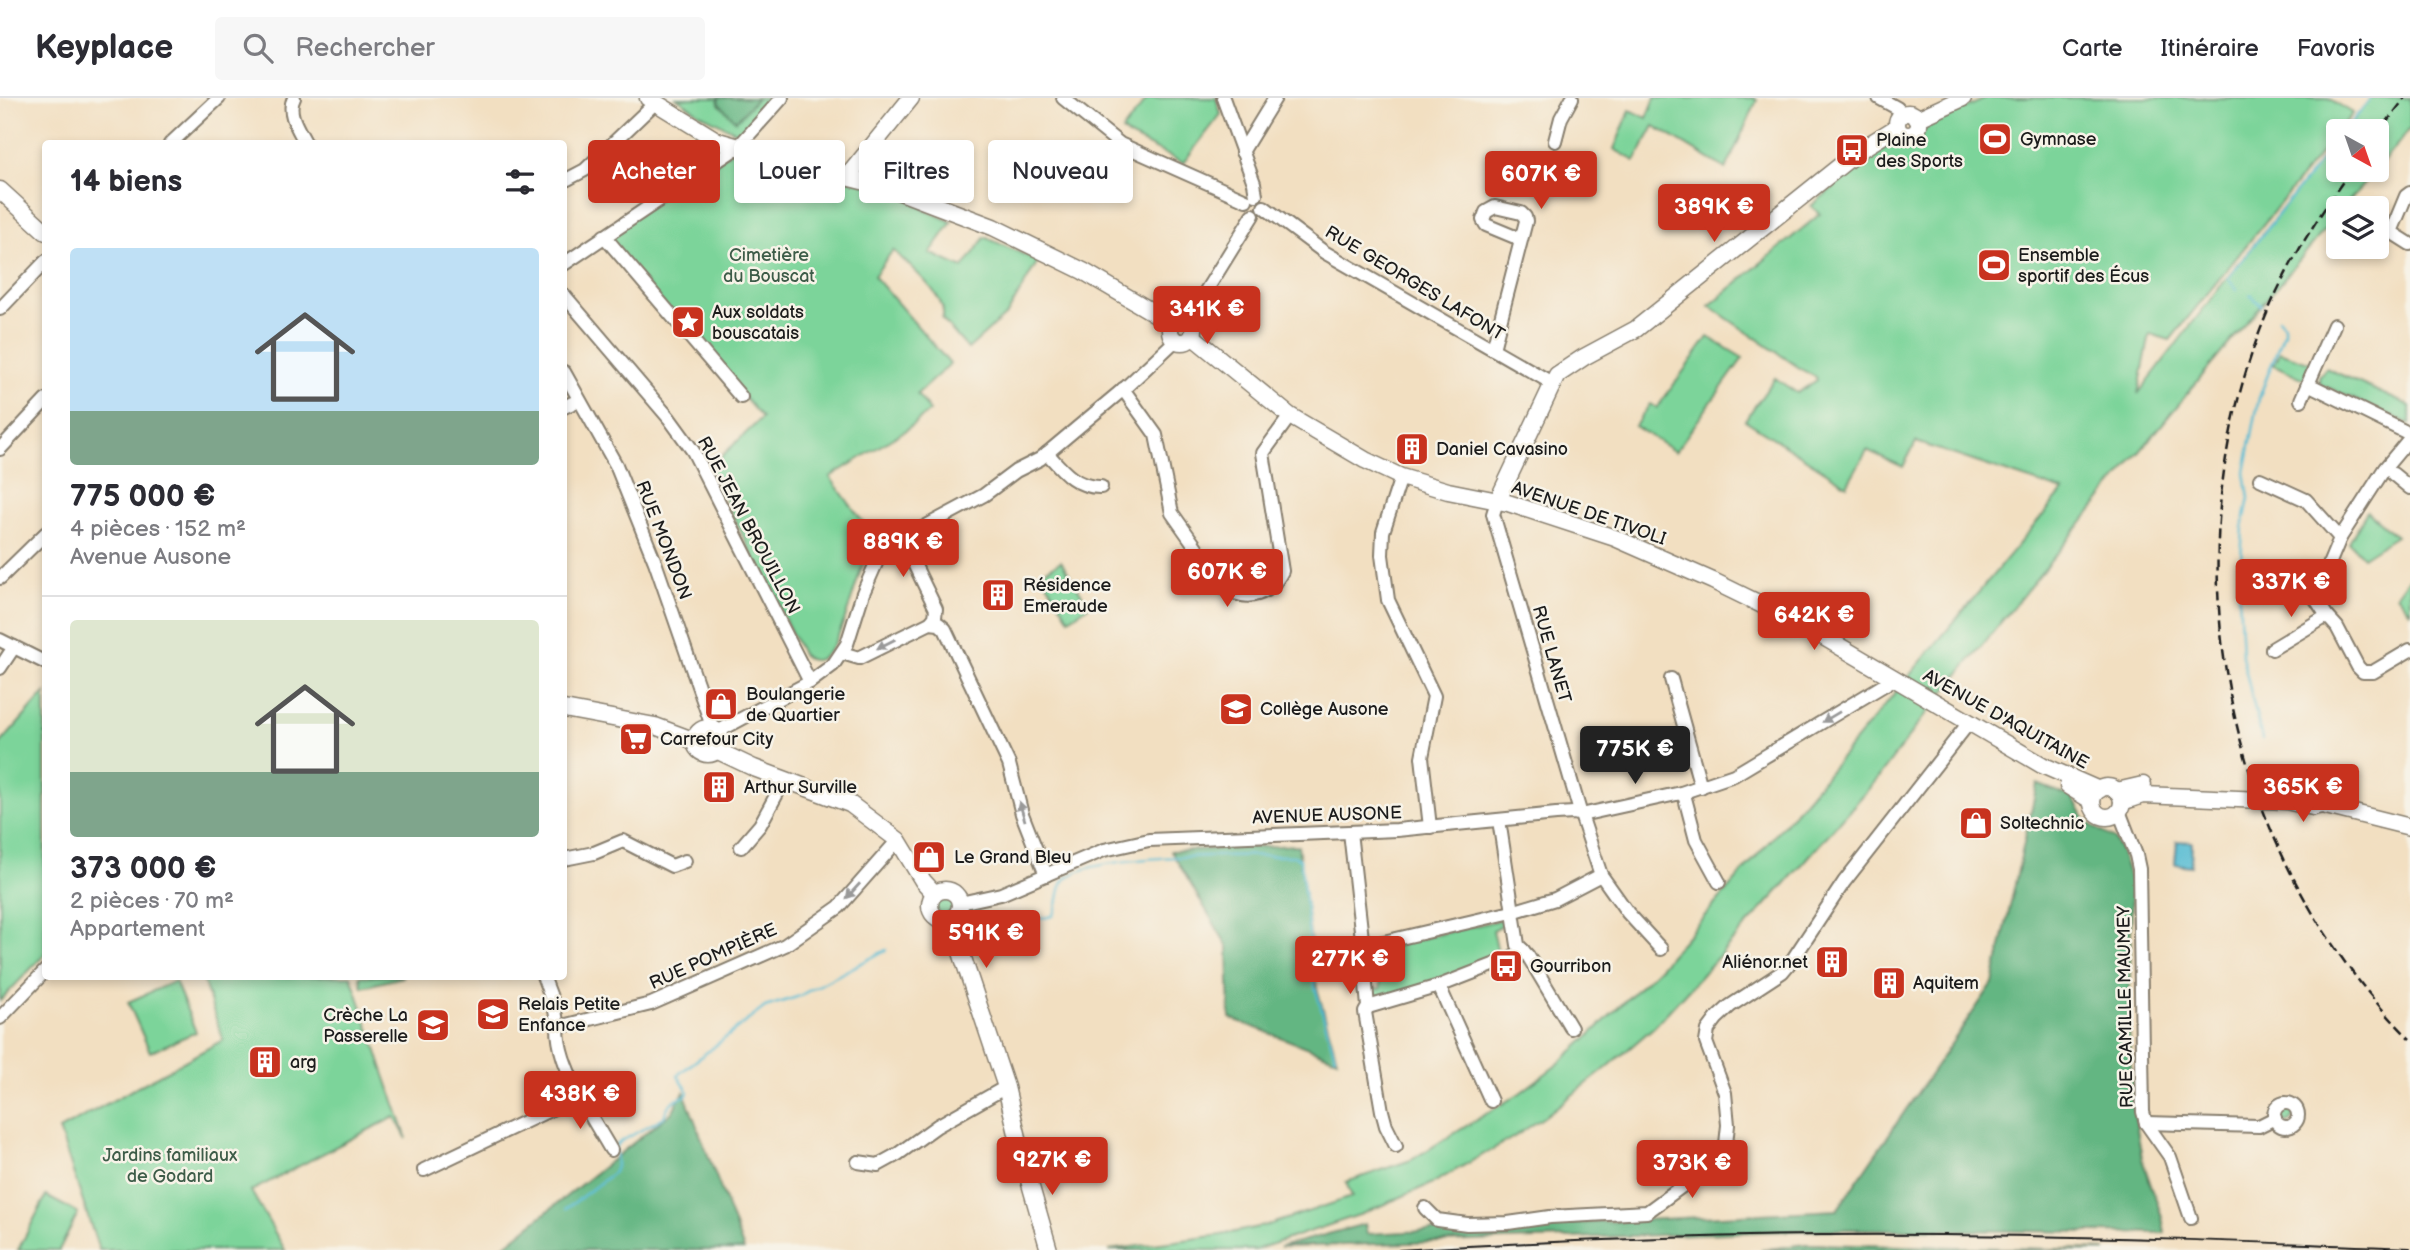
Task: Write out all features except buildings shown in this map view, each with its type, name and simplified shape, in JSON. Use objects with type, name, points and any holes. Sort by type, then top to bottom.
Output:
[{"type":"street","points":[[174,140],[219,98]]},
{"type":"street","points":[[294,98],[290,107],[304,140]]},
{"type":"street","points":[[745,140],[782,98]]},
{"type":"street","points":[[911,98],[847,177],[932,203],[1031,244],[1083,271],[1171,324],[1171,335],[1185,332]]},
{"type":"street","points":[[1063,98],[1120,144],[1251,197]]},
{"type":"street","name":"RUE GEORGES LAFONT","points":[[1223,98],[1254,183],[1251,197],[1263,201],[1258,211],[1552,383]]},
{"type":"street","points":[[1242,152],[1275,98]]},
{"type":"street","points":[[1555,141],[1561,118],[1572,98]]},
{"type":"street","points":[[1880,98],[1897,108],[1906,120]]},
{"type":"street","points":[[1497,502],[1552,383],[1562,370],[1636,329],[1860,150],[1906,120],[1963,98]]},
{"type":"street","points":[[567,179],[585,170],[652,101],[699,131],[734,146]]},
{"type":"street","points":[[567,262],[734,151]]},
{"type":"street","points":[[0,190],[42,228]]},
{"type":"street","points":[[2410,193],[2391,232],[2410,244]]},
{"type":"street","points":[[695,741],[701,730],[715,730],[810,682],[833,665],[842,653],[877,561],[883,553],[902,539],[984,495],[1016,471],[1047,453],[1123,389],[1185,332],[1258,211]]},
{"type":"street","points":[[604,236],[741,397]]},
{"type":"street","points":[[1493,349],[1520,242]]},
{"type":"street","points":[[0,309],[42,265]]},
{"type":"street","name":"RUE JEAN BROUILLON","points":[[567,298],[626,366],[694,451],[810,682]]},
{"type":"street","points":[[2301,400],[2334,325]]},
{"type":"street","name":"AVENUE DE TIVOLI","points":[[1185,332],[1290,416],[1365,460],[1401,477],[1448,491],[1508,503],[1649,552],[1792,619],[1870,664],[1908,696],[1929,708]]},
{"type":"street","name":"RUE MONDON","points":[[567,378],[621,477],[655,562],[715,730]]},
{"type":"street","points":[[2308,384],[2410,436],[2385,468],[2340,538],[2315,598],[2337,627],[2363,672],[2373,672],[2410,650]]},
{"type":"street","points":[[1123,389],[1156,435],[1172,513],[1225,588],[1247,597],[1268,590],[1282,571],[1263,453],[1290,416]]},
{"type":"street","points":[[567,406],[579,400]]},
{"type":"street","points":[[0,449],[42,404]]},
{"type":"street","points":[[1047,453],[1077,483],[1089,488],[1101,487]]},
{"type":"street","points":[[2393,474],[2410,488]]},
{"type":"street","points":[[1401,477],[1383,532],[1382,555],[1388,600],[1434,696],[1422,757],[1430,827]]},
{"type":"street","points":[[2260,479],[2306,500],[2340,538]]},
{"type":"street","name":"RUE LANET","points":[[1497,502],[1493,514],[1601,875],[1628,913],[1661,949]]},
{"type":"street","points":[[0,578],[42,537]]},
{"type":"street","points":[[842,653],[859,658],[930,623],[935,617],[936,609],[902,539]]},
{"type":"street","points":[[2272,649],[2327,616]]},
{"type":"street","points":[[930,623],[939,624],[945,629],[1009,764],[1022,814],[1046,875]]},
{"type":"street","points":[[0,640],[42,661]]},
{"type":"street","points":[[0,668],[14,647]]},
{"type":"street","points":[[1671,679],[1701,787]]},
{"type":"street","name":"AVENUE AUSONE","points":[[960,902],[1001,894],[1104,850],[1149,840],[1350,832],[1556,814],[1581,815],[1681,793],[1734,775],[1892,681]]},
{"type":"street","name":"AVENUE D'AQUITAINE","points":[[1892,681],[2047,778],[2095,795],[2098,814],[2118,805]]},
{"type":"street","name":"AVENUE D'AQUITAINE","points":[[1929,708],[1969,727]]},
{"type":"street","points":[[567,710],[655,726],[695,741],[698,749],[705,753],[716,750],[850,804],[898,840],[923,881],[934,893]]},
{"type":"street","points":[[1425,1208],[1437,1220],[1468,1224],[1647,1212],[1719,1159],[1726,1144],[1728,1125],[1725,1093],[1706,1042],[1709,1030],[1730,1006],[1782,972],[1844,882],[1969,727]]},
{"type":"street","points":[[715,730],[720,739],[716,750]]},
{"type":"street","points":[[741,847],[761,825],[785,779]]},
{"type":"street","points":[[2095,795],[2108,787],[2118,805],[2143,795],[2286,802],[2301,798],[2410,827]]},
{"type":"street","points":[[1681,793],[1685,798],[1696,841],[1719,882]]},
{"type":"street","name":"RUE CAMILLE MAUMEY","points":[[2118,805],[2136,855],[2138,869],[2143,1112],[2146,1123],[2170,1157],[2191,1218]]},
{"type":"street","points":[[1499,820],[1518,945],[1571,1028]]},
{"type":"street","points":[[1350,832],[1368,1007],[1365,1012],[1382,1111],[1396,1146]]},
{"type":"street","name":"RUE POMPIÈRE","points":[[558,1027],[651,1004],[785,945],[839,907],[898,840]]},
{"type":"street","points":[[567,858],[594,853],[623,841],[672,866],[685,861]]},
{"type":"street","points":[[1362,947],[1512,912],[1555,899],[1601,875]]},
{"type":"street","points":[[942,890],[950,890],[957,895],[960,902],[958,913],[950,919],[940,920],[932,913],[929,903],[934,893],[942,890]]},
{"type":"street","points":[[950,919],[1006,1087],[1047,1248]]},
{"type":"street","points":[[1368,1007],[1439,986],[1511,958],[1523,950]]},
{"type":"street","points":[[0,1018],[42,974]]},
{"type":"street","points":[[545,980],[554,1005],[562,1056],[579,1096],[611,1150]]},
{"type":"street","points":[[1439,986],[1491,1101]]},
{"type":"street","points":[[858,1163],[878,1165],[937,1126],[1006,1087]]},
{"type":"street","points":[[424,1170],[579,1096]]},
{"type":"street","points":[[2146,1123],[2259,1126],[2275,1118]]},
{"type":"green space","points":[[677,98],[771,98],[738,133],[700,114]]},
{"type":"green space","points":[[718,98],[757,98],[736,121],[719,104]]},
{"type":"green space","points":[[1148,98],[1216,98],[1221,114],[1183,163],[1122,131]]},
{"type":"green space","points":[[1655,98],[1757,100],[1726,169],[1654,126],[1635,161],[1614,149],[1630,110],[1647,118]]},
{"type":"green space","name":"Ensemble sportif des Écus","points":[[1987,98],[2328,98],[2353,113],[2348,119],[2326,119],[2326,146],[2170,340],[2150,334],[2138,394],[2326,154],[2326,182],[2366,182],[2353,196],[2326,196],[2326,228],[2186,395],[1922,719],[1878,778],[1654,1027],[1603,1071],[1514,1137],[1433,1183],[1362,1214],[1255,1250],[1109,1250],[1221,1235],[1268,1225],[1352,1197],[1346,1182],[1411,1160],[1520,1093],[1558,1064],[1660,967],[1809,796],[2063,491],[1916,442],[1903,467],[1867,450],[1847,485],[1745,420],[1775,378],[1797,393],[1817,380],[1709,306],[1820,214],[1811,206],[1870,157],[1892,143],[1908,145],[1928,125]]},
{"type":"green space","points":[[2371,98],[2410,98],[2410,129],[2389,154],[2389,119],[2354,119]]},
{"type":"green space","name":"Cimetière du Bouscat","points":[[734,150],[734,203],[845,203],[845,178],[859,182],[859,203],[925,203],[923,209],[952,222],[930,253],[963,268],[985,237],[1038,261],[1007,314],[968,349],[942,319],[943,311],[934,292],[893,250],[874,276],[950,364],[917,394],[930,411],[906,430],[830,477],[879,544],[862,567],[833,645],[824,656],[813,660],[802,654],[709,468],[762,418],[604,236],[654,203],[720,203],[720,159]]},
{"type":"green space","points":[[1708,337],[1743,358],[1675,452],[1635,426],[1650,404],[1657,408]]},
{"type":"green space","points":[[2280,352],[2311,363],[2304,379],[2274,365]]},
{"type":"green space","points":[[2326,368],[2410,406],[2410,424],[2320,384],[2319,376]]},
{"type":"green space","points":[[2367,511],[2396,536],[2363,557],[2349,542]]},
{"type":"green space","points":[[1061,561],[1089,606],[1069,619],[1041,573]]},
{"type":"green space","points":[[2410,576],[2410,612],[2396,595]]},
{"type":"green space","points":[[42,696],[42,957],[0,1001],[0,744]]},
{"type":"green space","points":[[2037,784],[2072,797],[2088,823],[2114,839],[2132,886],[2129,1029],[2133,1104],[2142,1159],[2165,1233],[1853,1229],[1280,1247],[1365,1224],[1367,1234],[1837,1210],[1993,983]]},
{"type":"green space","points":[[1298,845],[1317,988],[1337,1059],[1230,1018],[1228,947],[1171,851]]},
{"type":"green space","points":[[944,896],[950,899],[953,905],[950,911],[944,914],[938,911],[935,905],[938,899]]},
{"type":"green space","points":[[1503,919],[1507,923],[1493,930],[1498,952],[1510,946],[1508,954],[1476,968],[1381,999],[1371,995],[1371,988],[1381,989],[1377,958],[1368,957],[1373,950]]},
{"type":"green space","name":"Jardins familiaux de Godard","points":[[203,980],[352,980],[407,1139],[395,1117],[251,1191],[285,1250],[99,1250],[59,1130],[223,1040]]},
{"type":"green space","points":[[361,980],[391,980],[362,987]]},
{"type":"green space","points":[[175,981],[196,1032],[150,1052],[128,1002]]},
{"type":"green space","points":[[684,1092],[744,1250],[499,1250],[672,1112]]},
{"type":"green space","points":[[2283,1107],[2289,1107],[2294,1115],[2292,1121],[2283,1123],[2278,1118],[2278,1112]]},
{"type":"green space","points":[[46,1196],[78,1213],[59,1250],[18,1250]]},
{"type":"green space","points":[[1806,1244],[2106,1250],[1761,1250]]},
{"type":"water","points":[[2177,841],[2192,842],[2191,866],[2175,864]]},
{"type":"waterway","points":[[2354,119],[2371,98]]},
{"type":"waterway","points":[[2228,278],[2326,154]]},
{"type":"waterway","points":[[2230,281],[2237,289]]},
{"type":"waterway","points":[[2250,295],[2262,306]]},
{"type":"waterway","points":[[2262,739],[2242,656],[2239,593],[2243,527],[2249,498],[2245,472],[2259,398],[2284,332],[2284,325],[2278,318]]},
{"type":"waterway","points":[[976,932],[1053,916],[1064,881],[1085,869],[1111,863],[1177,857],[1294,856],[1300,859],[1301,864],[1315,987],[1335,1056]]},
{"type":"waterway","points":[[566,1209],[614,1172],[615,1147],[620,1142],[664,1117],[672,1103],[687,1095],[688,1091],[678,1076],[680,1073],[765,1007],[797,997],[886,950]]},
{"type":"tram line","points":[[1399,1250],[1808,1235],[2119,1238],[2410,1248]]},
{"type":"railway","points":[[2389,119],[2405,98]]},
{"type":"railway","points":[[2343,182],[2299,250],[2267,314],[2232,427],[2219,521],[2220,616],[2233,709],[2259,800],[2298,886],[2348,967],[2410,1039]]},
{"type":"place","name":"Gymnase","points":[[1995,139]]},
{"type":"place","name":"Plaine des Sports","points":[[1852,150]]},
{"type":"place","name":"Ensemble sportif des Écus","points":[[1994,265]]},
{"type":"place","name":"Aux soldats bouscatais","points":[[688,322]]},
{"type":"place","name":"Daniel Cavasino","points":[[1412,449]]},
{"type":"place","name":"Résidence Emeraude","points":[[998,595]]},
{"type":"place","name":"Boulangerie de Quartier","points":[[721,704]]},
{"type":"place","name":"Collège Ausone","points":[[1236,709]]},
{"type":"place","name":"Carrefour City","points":[[636,739]]},
{"type":"place","name":"Arthur Surville","points":[[719,787]]},
{"type":"place","name":"Soltechnic","points":[[1976,823]]},
{"type":"place","name":"Le Grand Bleu","points":[[929,857]]},
{"type":"place","name":"Aliénor.net","points":[[1832,962]]},
{"type":"place","name":"Gourribon","points":[[1506,966]]},
{"type":"place","name":"Aquitem","points":[[1889,983]]},
{"type":"place","name":"Relais Petite Enfance","points":[[493,1014]]},
{"type":"place","name":"Crèche La Passerelle","points":[[433,1025]]},
{"type":"place","name":"arg","points":[[265,1062]]}]
